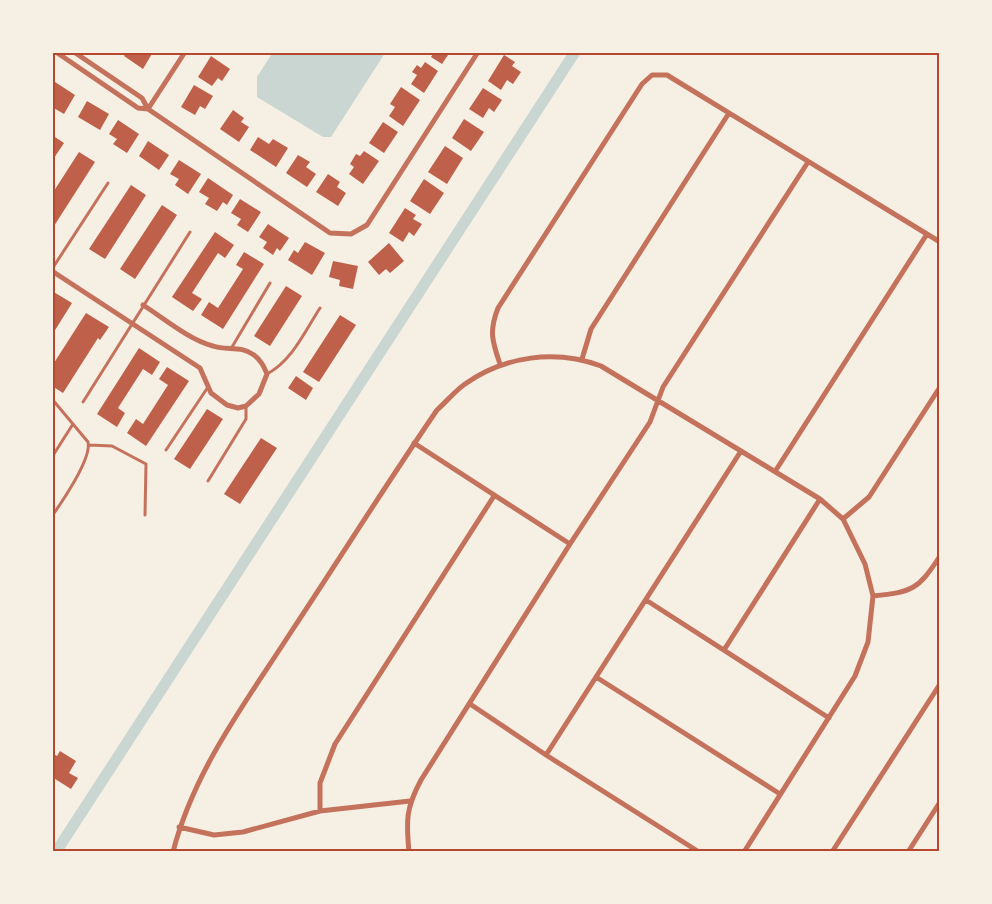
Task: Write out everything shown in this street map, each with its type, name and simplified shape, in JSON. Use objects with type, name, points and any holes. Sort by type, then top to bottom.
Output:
[{"type":"street","points":[[56,52],[138,108],[148,109]]},
{"type":"street","points":[[74,52],[142,98],[148,109],[330,233],[351,234],[367,225],[478,52]]},
{"type":"street","points":[[148,109],[184,52]]},
{"type":"street","points":[[500,364],[492,341],[491,325],[498,308],[642,84],[652,75],[667,74],[940,242]]},
{"type":"street","points":[[582,359],[591,329],[729,112]]},
{"type":"street","points":[[409,852],[406,826],[410,801],[570,544],[650,422],[663,386],[808,162]]},
{"type":"street","points":[[776,470],[927,234]]},
{"type":"street","points":[[52,270],[200,368],[216,398],[227,405],[238,408],[246,406],[259,394],[267,374],[262,363],[254,355],[232,347],[215,347],[202,342],[143,305]]},
{"type":"street","points":[[173,852],[179,828],[198,779],[414,443],[444,404],[465,384],[500,364],[524,358],[554,357],[582,359],[601,366],[741,451],[776,470],[820,499],[843,519],[865,564],[873,596],[868,642],[855,676],[744,852]]},
{"type":"street","points":[[843,519],[869,497],[940,387]]},
{"type":"street","points":[[414,443],[570,544]]},
{"type":"street","points":[[546,755],[741,451]]},
{"type":"street","points":[[320,811],[320,784],[335,744],[494,496]]},
{"type":"street","points":[[724,650],[820,499]]},
{"type":"street","points":[[873,596],[904,592],[911,589],[924,581],[940,556]]},
{"type":"street","points":[[646,600],[829,718]]},
{"type":"street","points":[[596,677],[780,794]]},
{"type":"street","points":[[832,852],[940,684]]},
{"type":"street","points":[[470,704],[698,852]]},
{"type":"street","points":[[179,828],[214,835],[243,832],[320,811],[410,801]]},
{"type":"street","points":[[908,852],[940,802]]},
{"type":"lane","points":[[52,270],[108,183]]},
{"type":"lane","points":[[84,402],[132,322],[190,232]]},
{"type":"lane","points":[[232,347],[270,283]]},
{"type":"lane","points":[[267,374],[277,369],[286,360],[320,308]]},
{"type":"lane","points":[[166,450],[208,386]]},
{"type":"lane","points":[[52,399],[89,445]]},
{"type":"lane","points":[[208,481],[246,419],[246,406]]},
{"type":"lane","points":[[52,457],[73,424]]},
{"type":"lane","points":[[89,445],[112,446],[146,464],[145,515]]},
{"type":"lane","points":[[52,516],[82,467],[89,445]]},
{"type":"lane","points":[[52,671],[52,677]]},
{"type":"shaded area","points":[[273,52],[385,53],[331,137],[323,137],[257,97],[257,77]]},
{"type":"building","points":[[126,52],[153,52],[143,69],[124,56]]},
{"type":"building","points":[[434,52],[450,52],[442,64],[431,57]]},
{"type":"building","points":[[504,55],[515,62],[512,66],[521,72],[513,84],[507,80],[501,90],[488,81]]},
{"type":"building","points":[[211,56],[230,69],[222,81],[218,78],[212,86],[198,77]]},
{"type":"building","points":[[425,62],[438,71],[424,93],[411,84],[417,75],[412,72],[417,65],[421,68]]},
{"type":"building","points":[[55,82],[75,95],[64,114],[52,107],[52,86]]},
{"type":"building","points":[[194,85],[213,96],[205,109],[200,106],[195,115],[181,107]]},
{"type":"building","points":[[401,87],[420,100],[403,126],[389,116],[395,107],[390,104]]},
{"type":"building","points":[[483,88],[502,100],[494,112],[489,108],[483,118],[469,109]]},
{"type":"building","points":[[87,101],[109,114],[100,130],[78,117]]},
{"type":"building","points":[[233,110],[244,118],[241,122],[249,127],[239,142],[220,129]]},
{"type":"building","points":[[464,119],[484,132],[471,151],[452,138]]},
{"type":"building","points":[[118,120],[139,134],[127,153],[113,144],[117,139],[109,134]]},
{"type":"building","points":[[383,122],[398,132],[384,153],[369,143]]},
{"type":"building","points":[[52,135],[64,143],[52,161]]},
{"type":"building","points":[[258,137],[269,144],[273,139],[288,148],[276,167],[250,150]]},
{"type":"building","points":[[148,141],[169,155],[159,170],[139,156]]},
{"type":"building","points":[[445,146],[463,158],[447,184],[428,172]]},
{"type":"building","points":[[364,151],[379,161],[363,184],[349,174],[354,167],[350,164],[356,154],[360,156]]},
{"type":"building","points":[[79,152],[95,162],[54,226],[52,194]]},
{"type":"building","points":[[298,155],[310,162],[306,167],[316,174],[307,187],[286,173]]},
{"type":"building","points":[[179,160],[201,174],[188,194],[175,185],[179,179],[170,174]]},
{"type":"building","points":[[328,174],[340,182],[337,187],[346,193],[338,206],[316,192]]},
{"type":"building","points":[[208,178],[233,195],[227,205],[223,202],[217,211],[205,204],[209,198],[199,192]]},
{"type":"building","points":[[424,179],[444,193],[430,214],[410,201]]},
{"type":"building","points":[[131,185],[146,195],[105,259],[89,249]]},
{"type":"building","points":[[240,199],[261,212],[248,232],[237,225],[241,219],[231,213]]},
{"type":"building","points":[[162,205],[177,215],[135,279],[120,269]]},
{"type":"building","points":[[405,208],[416,215],[413,219],[422,224],[414,236],[409,232],[403,242],[389,233]]},
{"type":"building","points":[[268,224],[289,238],[280,251],[277,248],[273,255],[263,248],[267,242],[259,237]]},
{"type":"building","points":[[215,232],[234,245],[225,258],[218,253],[192,293],[202,299],[193,311],[172,297]]},
{"type":"building","points":[[305,242],[325,253],[312,275],[288,260],[294,250],[298,253]]},
{"type":"building","points":[[389,243],[404,261],[390,273],[386,269],[379,275],[368,262]]},
{"type":"building","points":[[244,252],[264,264],[223,329],[201,315],[209,302],[218,308],[243,269],[236,265]]},
{"type":"building","points":[[333,261],[358,266],[353,289],[339,286],[340,280],[329,277]]},
{"type":"building","points":[[286,286],[302,296],[270,346],[254,336]]},
{"type":"building","points":[[52,291],[72,303],[52,335]]},
{"type":"building","points":[[86,313],[109,327],[100,340],[98,338],[63,393],[52,386],[52,366]]},
{"type":"building","points":[[340,315],[356,325],[319,382],[303,372]]},
{"type":"building","points":[[139,348],[160,362],[152,375],[143,369],[118,408],[125,413],[117,427],[97,414]]},
{"type":"building","points":[[167,367],[189,381],[146,446],[127,433],[136,419],[143,424],[168,385],[159,379]]},
{"type":"building","points":[[296,376],[313,388],[306,400],[288,388]]},
{"type":"building","points":[[207,409],[223,419],[190,469],[174,459]]},
{"type":"building","points":[[261,438],[277,448],[240,504],[224,494]]},
{"type":"building","points":[[60,751],[76,761],[69,773],[78,778],[71,789],[52,777],[52,753],[57,756]]},
{"type":"waterway","points":[[56,852],[575,52]]}]
